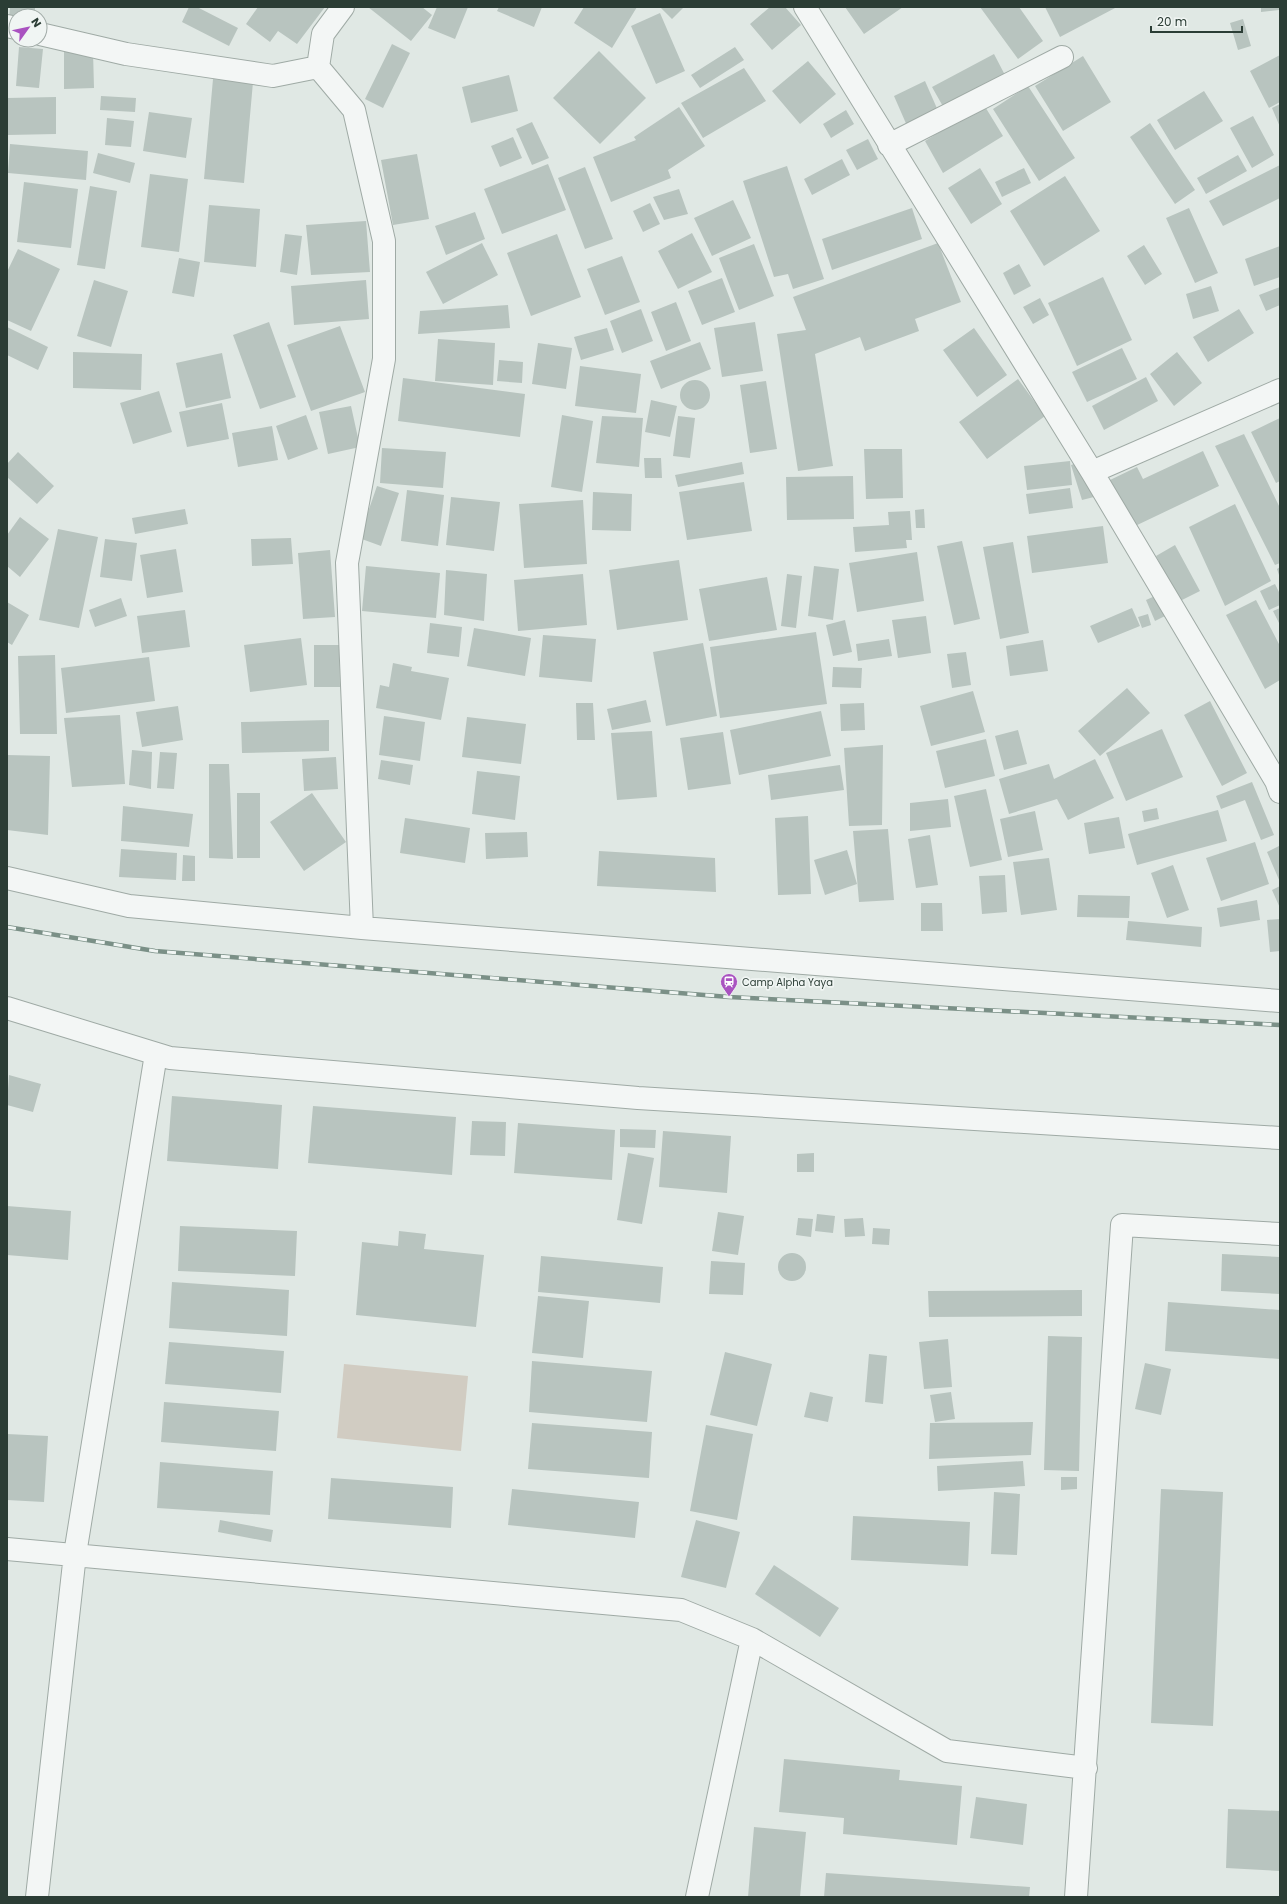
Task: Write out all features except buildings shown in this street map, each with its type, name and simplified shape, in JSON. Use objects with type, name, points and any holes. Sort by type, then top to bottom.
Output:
[{"type":"street","points":[[343,7],[323,34],[318,67],[354,110],[384,241],[384,359],[347,563],[362,928]]},
{"type":"street","points":[[805,7],[1092,472],[1276,781],[1280,792]]},
{"type":"street","points":[[48,36],[126,54],[273,76],[318,67]]},
{"type":"street","points":[[889,145],[1062,57]]},
{"type":"street","points":[[1092,472],[1280,390]]},
{"type":"street","points":[[7,878],[129,906],[362,928],[1280,1001]]},
{"type":"street","points":[[7,1008],[170,1058],[638,1098],[1280,1138]]},
{"type":"street","points":[[37,1897],[75,1554],[156,1054]]},
{"type":"street","points":[[1076,1897],[1122,1225],[1280,1234]]},
{"type":"street","points":[[7,1549],[681,1610],[752,1639],[947,1751],[1086,1768]]},
{"type":"street","points":[[697,1897],[752,1639]]},
{"type":"shaded area","points":[[344,1364],[468,1376],[461,1451],[337,1438]]},
{"type":"railway","points":[[7,927],[155,951],[729,997],[1280,1025]]},
{"type":"place","name":"Camp Alpha Yaya","points":[[729,997]]}]
